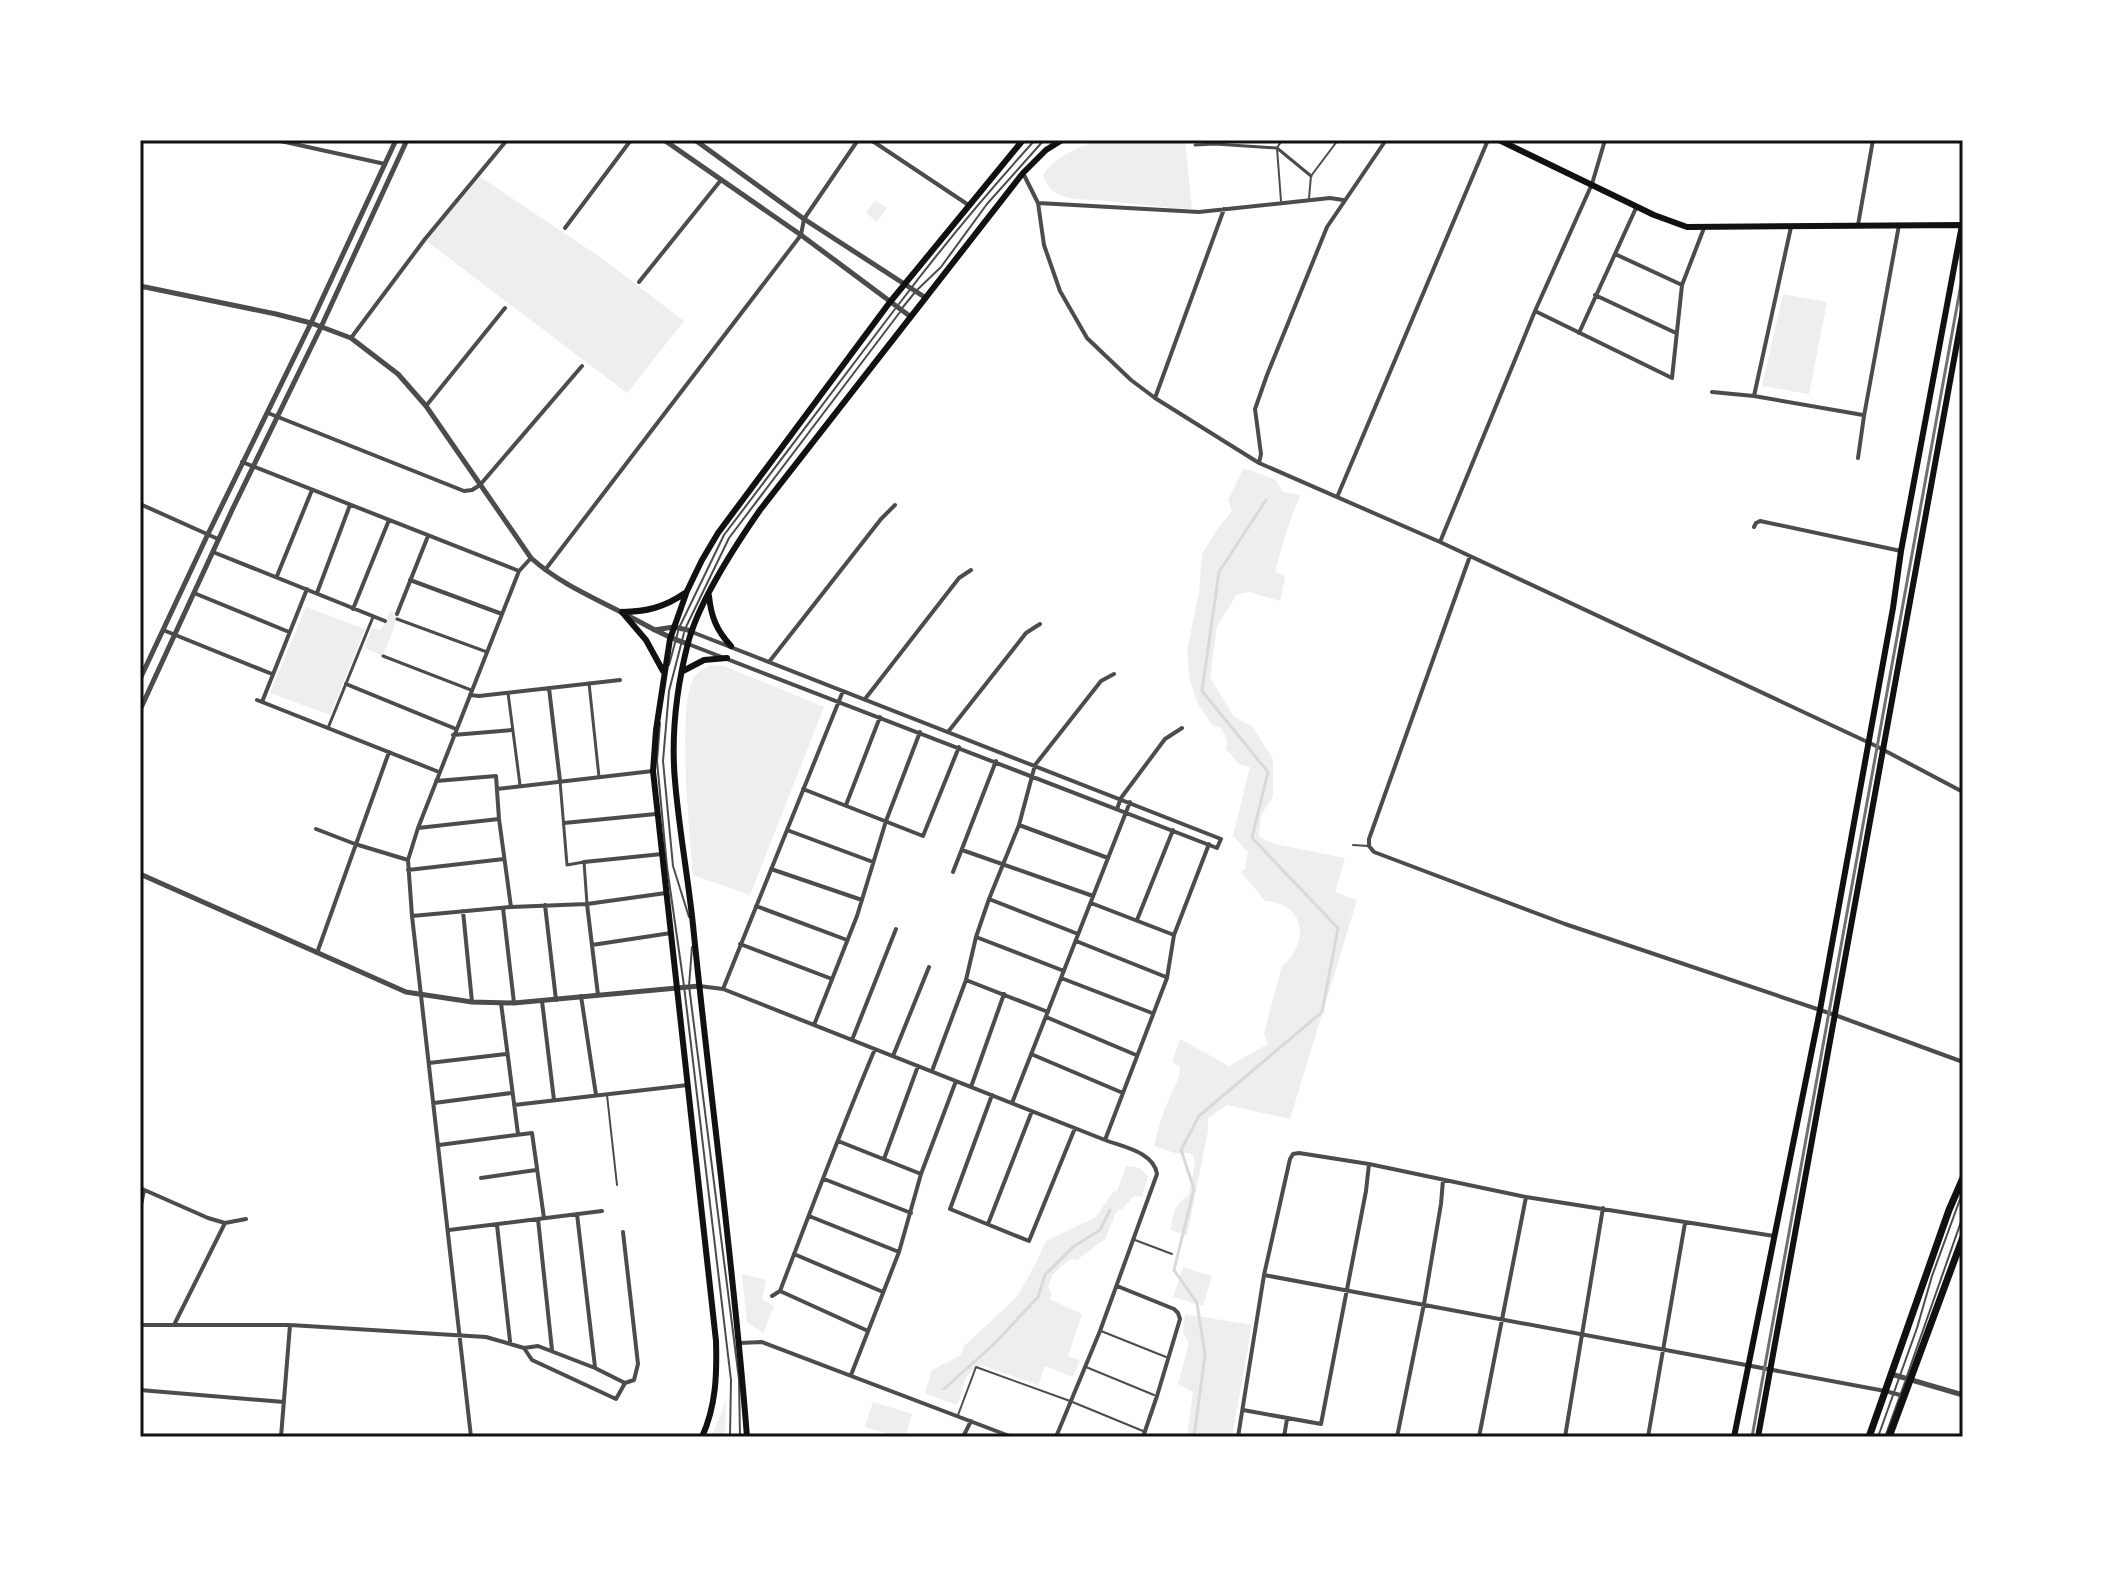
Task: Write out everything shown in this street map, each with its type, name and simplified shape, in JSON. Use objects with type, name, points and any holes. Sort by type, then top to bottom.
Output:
[{"type":"main road","points":[[702,1437],[714,1400],[716,1341],[688,1085],[684,986],[671,933],[656,814],[653,771],[664,673],[679,641],[687,591],[718,533],[1024,140]]},
{"type":"main road","points":[[747,1437],[740,1343],[675,779],[676,719],[683,671],[679,641],[682,629],[709,595],[737,542],[760,510],[1023,173],[1046,150],[1062,140]]},
{"type":"main road","points":[[1499,140],[1636,207],[1687,227],[1963,225],[1901,551],[1820,1010],[1734,1437]]},
{"type":"main road","points":[[1758,1437],[1963,310]]},
{"type":"main road","points":[[622,612],[657,608],[687,591]]},
{"type":"main road","points":[[709,595],[715,623],[731,646]]},
{"type":"main road","points":[[622,612],[646,640],[664,673]]},
{"type":"main road","points":[[683,671],[704,660],[727,658]]},
{"type":"main road","points":[[1887,1437],[1895,1394],[1949,1210],[1963,1178]]},
{"type":"main road","points":[[1869,1437],[1895,1394],[1963,1237]]},
{"type":"street","points":[[276,140],[385,164]]},
{"type":"street","points":[[140,679],[396,140]]},
{"type":"street","points":[[140,710],[407,140]]},
{"type":"street","points":[[351,338],[425,239],[507,140]]},
{"type":"street","points":[[565,228],[631,140]]},
{"type":"street","points":[[664,140],[801,235],[911,317]]},
{"type":"street","points":[[695,140],[804,219],[926,298]]},
{"type":"street","points":[[545,570],[801,235],[804,219],[858,140]]},
{"type":"street","points":[[871,140],[970,206]]},
{"type":"street","points":[[1215,144],[1219,140]]},
{"type":"street","points":[[1259,463],[1257,401],[1327,227],[1386,140]]},
{"type":"street","points":[[1337,496],[1488,140]]},
{"type":"street","points":[[1440,542],[1535,311],[1592,184],[1605,140]]},
{"type":"street","points":[[1858,225],[1873,140]]},
{"type":"street","points":[[1195,145],[1277,148],[1311,176]]},
{"type":"street","points":[[1023,173],[1038,203],[1044,245],[1060,291],[1087,338],[1155,398],[1259,463],[1470,556],[1869,743],[1963,792]]},
{"type":"street","points":[[639,282],[721,180]]},
{"type":"street","points":[[1038,203],[1199,212],[1330,198],[1343,200]]},
{"type":"street","points":[[1963,203],[1963,225]]},
{"type":"street","points":[[1579,333],[1636,207]]},
{"type":"street","points":[[1155,398],[1224,209]]},
{"type":"street","points":[[1858,458],[1899,225]]},
{"type":"street","points":[[1754,396],[1791,226]]},
{"type":"street","points":[[1535,311],[1672,378],[1682,285],[1704,228]]},
{"type":"street","points":[[1615,254],[1682,285]]},
{"type":"street","points":[[140,286],[311,323],[351,338],[398,374],[426,406],[531,558],[576,590],[653,630],[1217,848],[1221,839],[731,646],[682,629],[653,630]]},
{"type":"street","points":[[1595,295],[1676,333]]},
{"type":"street","points":[[426,406],[505,308]]},
{"type":"street","points":[[267,413],[464,491],[472,490],[480,485],[582,366]]},
{"type":"street","points":[[1712,392],[1754,396],[1864,416]]},
{"type":"street","points":[[242,462],[519,571]]},
{"type":"street","points":[[277,577],[312,490]]},
{"type":"street","points":[[140,504],[219,539]]},
{"type":"street","points":[[317,593],[350,505]]},
{"type":"street","points":[[769,662],[895,505]]},
{"type":"street","points":[[353,609],[389,520]]},
{"type":"street","points":[[1754,527],[1760,521],[1901,551]]},
{"type":"street","points":[[428,536],[397,616],[487,652]]},
{"type":"street","points":[[213,552],[385,621]]},
{"type":"street","points":[[1470,556],[1369,839],[1369,846],[1374,852],[1565,924],[1835,1015],[1963,1062]]},
{"type":"street","points":[[471,1437],[408,860],[453,735],[519,571],[531,558]]},
{"type":"street","points":[[865,699],[959,578],[971,570]]},
{"type":"street","points":[[410,580],[502,614]]},
{"type":"street","points":[[307,589],[260,701],[439,772]]},
{"type":"street","points":[[194,593],[289,632]]},
{"type":"street","points":[[328,728],[374,616]]},
{"type":"street","points":[[948,732],[1026,633],[1040,624]]},
{"type":"street","points":[[163,630],[272,674]]},
{"type":"street","points":[[383,656],[479,696],[620,680]]},
{"type":"street","points":[[932,1071],[966,980],[989,899],[1019,825],[1035,765],[1101,681],[1114,674]]},
{"type":"street","points":[[589,683],[599,777]]},
{"type":"street","points":[[346,684],[456,729]]},
{"type":"street","points":[[549,688],[567,865],[662,854]]},
{"type":"street","points":[[723,989],[843,691]]},
{"type":"street","points":[[508,693],[520,786]]},
{"type":"street","points":[[846,805],[880,717]]},
{"type":"street","points":[[1117,809],[1121,798],[1165,739],[1182,728]]},
{"type":"street","points":[[453,735],[512,730]]},
{"type":"street","points":[[814,1025],[848,940],[886,821],[920,732]]},
{"type":"street","points":[[803,789],[923,836],[959,747]]},
{"type":"street","points":[[317,954],[389,752]]},
{"type":"street","points":[[953,872],[996,761]]},
{"type":"street","points":[[497,789],[653,771]]},
{"type":"street","points":[[436,781],[496,776],[511,907]]},
{"type":"street","points":[[1012,1103],[1130,802]]},
{"type":"street","points":[[564,823],[656,814]]},
{"type":"street","points":[[418,828],[499,819]]},
{"type":"street","points":[[1019,825],[1108,858]]},
{"type":"street","points":[[316,829],[408,860]]},
{"type":"street","points":[[787,830],[873,862]]},
{"type":"street","points":[[1137,920],[1173,830]]},
{"type":"street","points":[[1105,1140],[1167,978],[1174,935],[1209,844]]},
{"type":"street","points":[[962,850],[1093,896]]},
{"type":"street","points":[[408,870],[504,859]]},
{"type":"street","points":[[584,862],[598,995]]},
{"type":"street","points":[[771,869],[862,900]]},
{"type":"street","points":[[140,874],[406,992],[472,1002],[514,1003],[684,986],[723,989],[1150,1158],[1156,1165],[1157,1174],[1100,1331],[1056,1437]]},
{"type":"street","points":[[412,916],[587,904],[666,893]]},
{"type":"street","points":[[989,899],[1078,934]]},
{"type":"street","points":[[1091,903],[1174,935]]},
{"type":"street","points":[[545,905],[556,1000]]},
{"type":"street","points":[[756,906],[848,940]]},
{"type":"street","points":[[503,908],[514,1003]]},
{"type":"street","points":[[463,911],[472,1002]]},
{"type":"street","points":[[852,1040],[896,929]]},
{"type":"street","points":[[592,945],[671,933]]},
{"type":"street","points":[[976,937],[1064,971]]},
{"type":"street","points":[[1076,941],[1167,978]]},
{"type":"street","points":[[740,944],[832,979]]},
{"type":"street","points":[[893,1056],[929,967]]},
{"type":"street","points":[[1061,978],[1153,1014]]},
{"type":"street","points":[[966,980],[1004,994],[1137,1055]]},
{"type":"street","points":[[971,1087],[1004,994]]},
{"type":"street","points":[[581,996],[596,1095]]},
{"type":"street","points":[[542,1001],[554,1100]]},
{"type":"street","points":[[501,1003],[518,1134]]},
{"type":"street","points":[[772,1296],[780,1291],[875,1049]]},
{"type":"street","points":[[429,1063],[506,1054]]},
{"type":"street","points":[[1031,1054],[1123,1093]]},
{"type":"street","points":[[884,1159],[918,1066]]},
{"type":"street","points":[[851,1375],[899,1252],[921,1174],[956,1081]]},
{"type":"street","points":[[514,1105],[688,1085]]},
{"type":"street","points":[[434,1103],[512,1093]]},
{"type":"street","points":[[992,1095],[950,1209],[1029,1241],[1075,1128]]},
{"type":"street","points":[[988,1224],[1032,1111]]},
{"type":"street","points":[[439,1145],[532,1133],[552,1350]]},
{"type":"street","points":[[838,1141],[921,1174]]},
{"type":"street","points":[[1238,1437],[1264,1275],[1293,1154],[1369,1164],[1526,1197],[1776,1236]]},
{"type":"street","points":[[1243,1410],[1321,1424],[1369,1164]]},
{"type":"street","points":[[481,1178],[536,1170]]},
{"type":"street","points":[[824,1179],[911,1214]]},
{"type":"street","points":[[1397,1437],[1424,1304],[1443,1180]]},
{"type":"street","points":[[140,1210],[142,1189],[225,1223],[246,1219]]},
{"type":"street","points":[[1479,1437],[1526,1197]]},
{"type":"street","points":[[1565,1437],[1603,1208]]},
{"type":"street","points":[[449,1230],[602,1211]]},
{"type":"street","points":[[577,1214],[595,1368]]},
{"type":"street","points":[[809,1216],[899,1252]]},
{"type":"street","points":[[1648,1437],[1685,1222]]},
{"type":"street","points":[[174,1325],[225,1223]]},
{"type":"street","points":[[497,1225],[510,1343]]},
{"type":"street","points":[[524,1348],[532,1360],[616,1399],[625,1383],[634,1380],[638,1364],[623,1232]]},
{"type":"street","points":[[794,1254],[883,1292]]},
{"type":"street","points":[[1264,1275],[1895,1394]]},
{"type":"street","points":[[1117,1286],[1174,1309],[1180,1319],[1144,1434]]},
{"type":"street","points":[[780,1291],[868,1331]]},
{"type":"street","points":[[140,1325],[290,1325],[486,1337],[524,1348],[538,1346],[552,1350],[625,1383]]},
{"type":"street","points":[[281,1437],[290,1325]]},
{"type":"street","points":[[740,1343],[762,1342],[1011,1437]]},
{"type":"street","points":[[1901,1377],[1963,1395]]},
{"type":"street","points":[[140,1390],[284,1402]]},
{"type":"street","points":[[1284,1437],[1287,1419]]},
{"type":"street","points":[[963,1437],[971,1421]]},
{"type":"lane","points":[[682,629],[730,525],[928,264],[1035,140]]},
{"type":"lane","points":[[910,288],[941,267],[987,204],[1044,140]]},
{"type":"lane","points":[[1281,205],[1277,148],[1282,140]]},
{"type":"lane","points":[[1308,200],[1311,176],[1338,140]]},
{"type":"lane","points":[[679,641],[669,691],[663,761],[673,866],[687,906],[693,937],[684,986],[731,1380],[730,1437]]},
{"type":"lane","points":[[679,641],[663,691],[657,761],[667,867],[739,1379],[740,1437]]},
{"type":"lane","points":[[1353,845],[1369,846]]},
{"type":"lane","points":[[607,1094],[617,1185]]},
{"type":"lane","points":[[1901,1377],[1932,1276],[1963,1191]]},
{"type":"lane","points":[[1901,1377],[1963,1216]]},
{"type":"lane","points":[[1133,1240],[1172,1254]]},
{"type":"lane","points":[[1100,1331],[1167,1357]]},
{"type":"lane","points":[[958,1416],[976,1367],[1070,1401],[1144,1434]]},
{"type":"lane","points":[[1085,1367],[1157,1396]]},
{"type":"lane","points":[[1878,1437],[1895,1394]]},
{"type":"shaded area","points":[[1097,140],[1185,140],[1192,209],[1073,198],[1053,191],[1043,175],[1048,168],[1067,154]]},
{"type":"shaded area","points":[[479,176],[600,257],[684,321],[627,393],[425,240]]},
{"type":"shaded area","points":[[875,200],[887,208],[877,222],[866,213]]},
{"type":"shaded area","points":[[1783,294],[1827,302],[1809,394],[1762,386]]},
{"type":"shaded area","points":[[1243,469],[1276,480],[1283,492],[1300,495],[1275,571],[1285,577],[1280,601],[1249,592],[1237,594],[1217,626],[1210,677],[1234,717],[1252,726],[1273,759],[1273,797],[1261,815],[1259,837],[1275,844],[1345,858],[1335,892],[1357,900],[1290,1119],[1227,1105],[1208,1118],[1187,1236],[1171,1230],[1175,1210],[1189,1195],[1195,1163],[1193,1156],[1154,1146],[1162,1116],[1179,1076],[1180,1067],[1172,1062],[1180,1039],[1229,1066],[1268,1044],[1264,1034],[1282,966],[1297,947],[1300,936],[1296,917],[1289,909],[1279,903],[1265,901],[1241,872],[1245,869],[1248,852],[1233,836],[1250,767],[1239,764],[1226,749],[1227,741],[1221,728],[1213,726],[1198,704],[1190,681],[1187,651],[1199,592],[1202,554],[1232,511],[1228,500]]},
{"type":"shaded area","points":[[306,607],[365,629],[330,715],[270,693]]},
{"type":"shaded area","points":[[390,611],[399,614],[383,656],[364,648],[372,628],[381,630]]},
{"type":"shaded area","points":[[710,665],[724,666],[824,707],[750,895],[693,875],[686,771],[686,712],[689,690],[695,676]]},
{"type":"shaded area","points":[[1126,1166],[1140,1168],[1148,1176],[1142,1197],[1134,1196],[1117,1211],[1105,1239],[1077,1260],[1070,1259],[1053,1274],[1048,1287],[1052,1295],[1049,1299],[1082,1314],[1068,1356],[1080,1360],[1073,1377],[1045,1366],[1038,1385],[981,1365],[965,1380],[956,1405],[925,1393],[932,1370],[961,1355],[964,1346],[1017,1297],[1046,1241],[1096,1217],[1113,1192],[1117,1191]]},
{"type":"shaded area","points":[[1183,1267],[1212,1276],[1203,1306],[1173,1297]]},
{"type":"shaded area","points":[[742,1274],[766,1280],[762,1299],[774,1306],[763,1333],[747,1322]]},
{"type":"shaded area","points":[[1185,1314],[1252,1325],[1232,1437],[1187,1437],[1193,1392],[1178,1384],[1189,1343],[1183,1332]]},
{"type":"shaded area","points":[[726,1401],[725,1437],[711,1437],[712,1436]]},
{"type":"shaded area","points":[[873,1402],[912,1414],[905,1437],[865,1427]]},
{"type":"waterway","points":[[1194,1437],[1205,1355],[1197,1303],[1174,1270],[1194,1189],[1181,1150],[1199,1116],[1322,1012],[1338,928],[1252,838],[1268,772],[1202,691],[1219,572],[1266,500]]},
{"type":"waterway","points":[[944,1389],[994,1344],[1038,1297],[1045,1275],[1073,1247],[1100,1230],[1110,1210]]},
{"type":"railway","points":[[1752,1437],[1963,273]]}]
